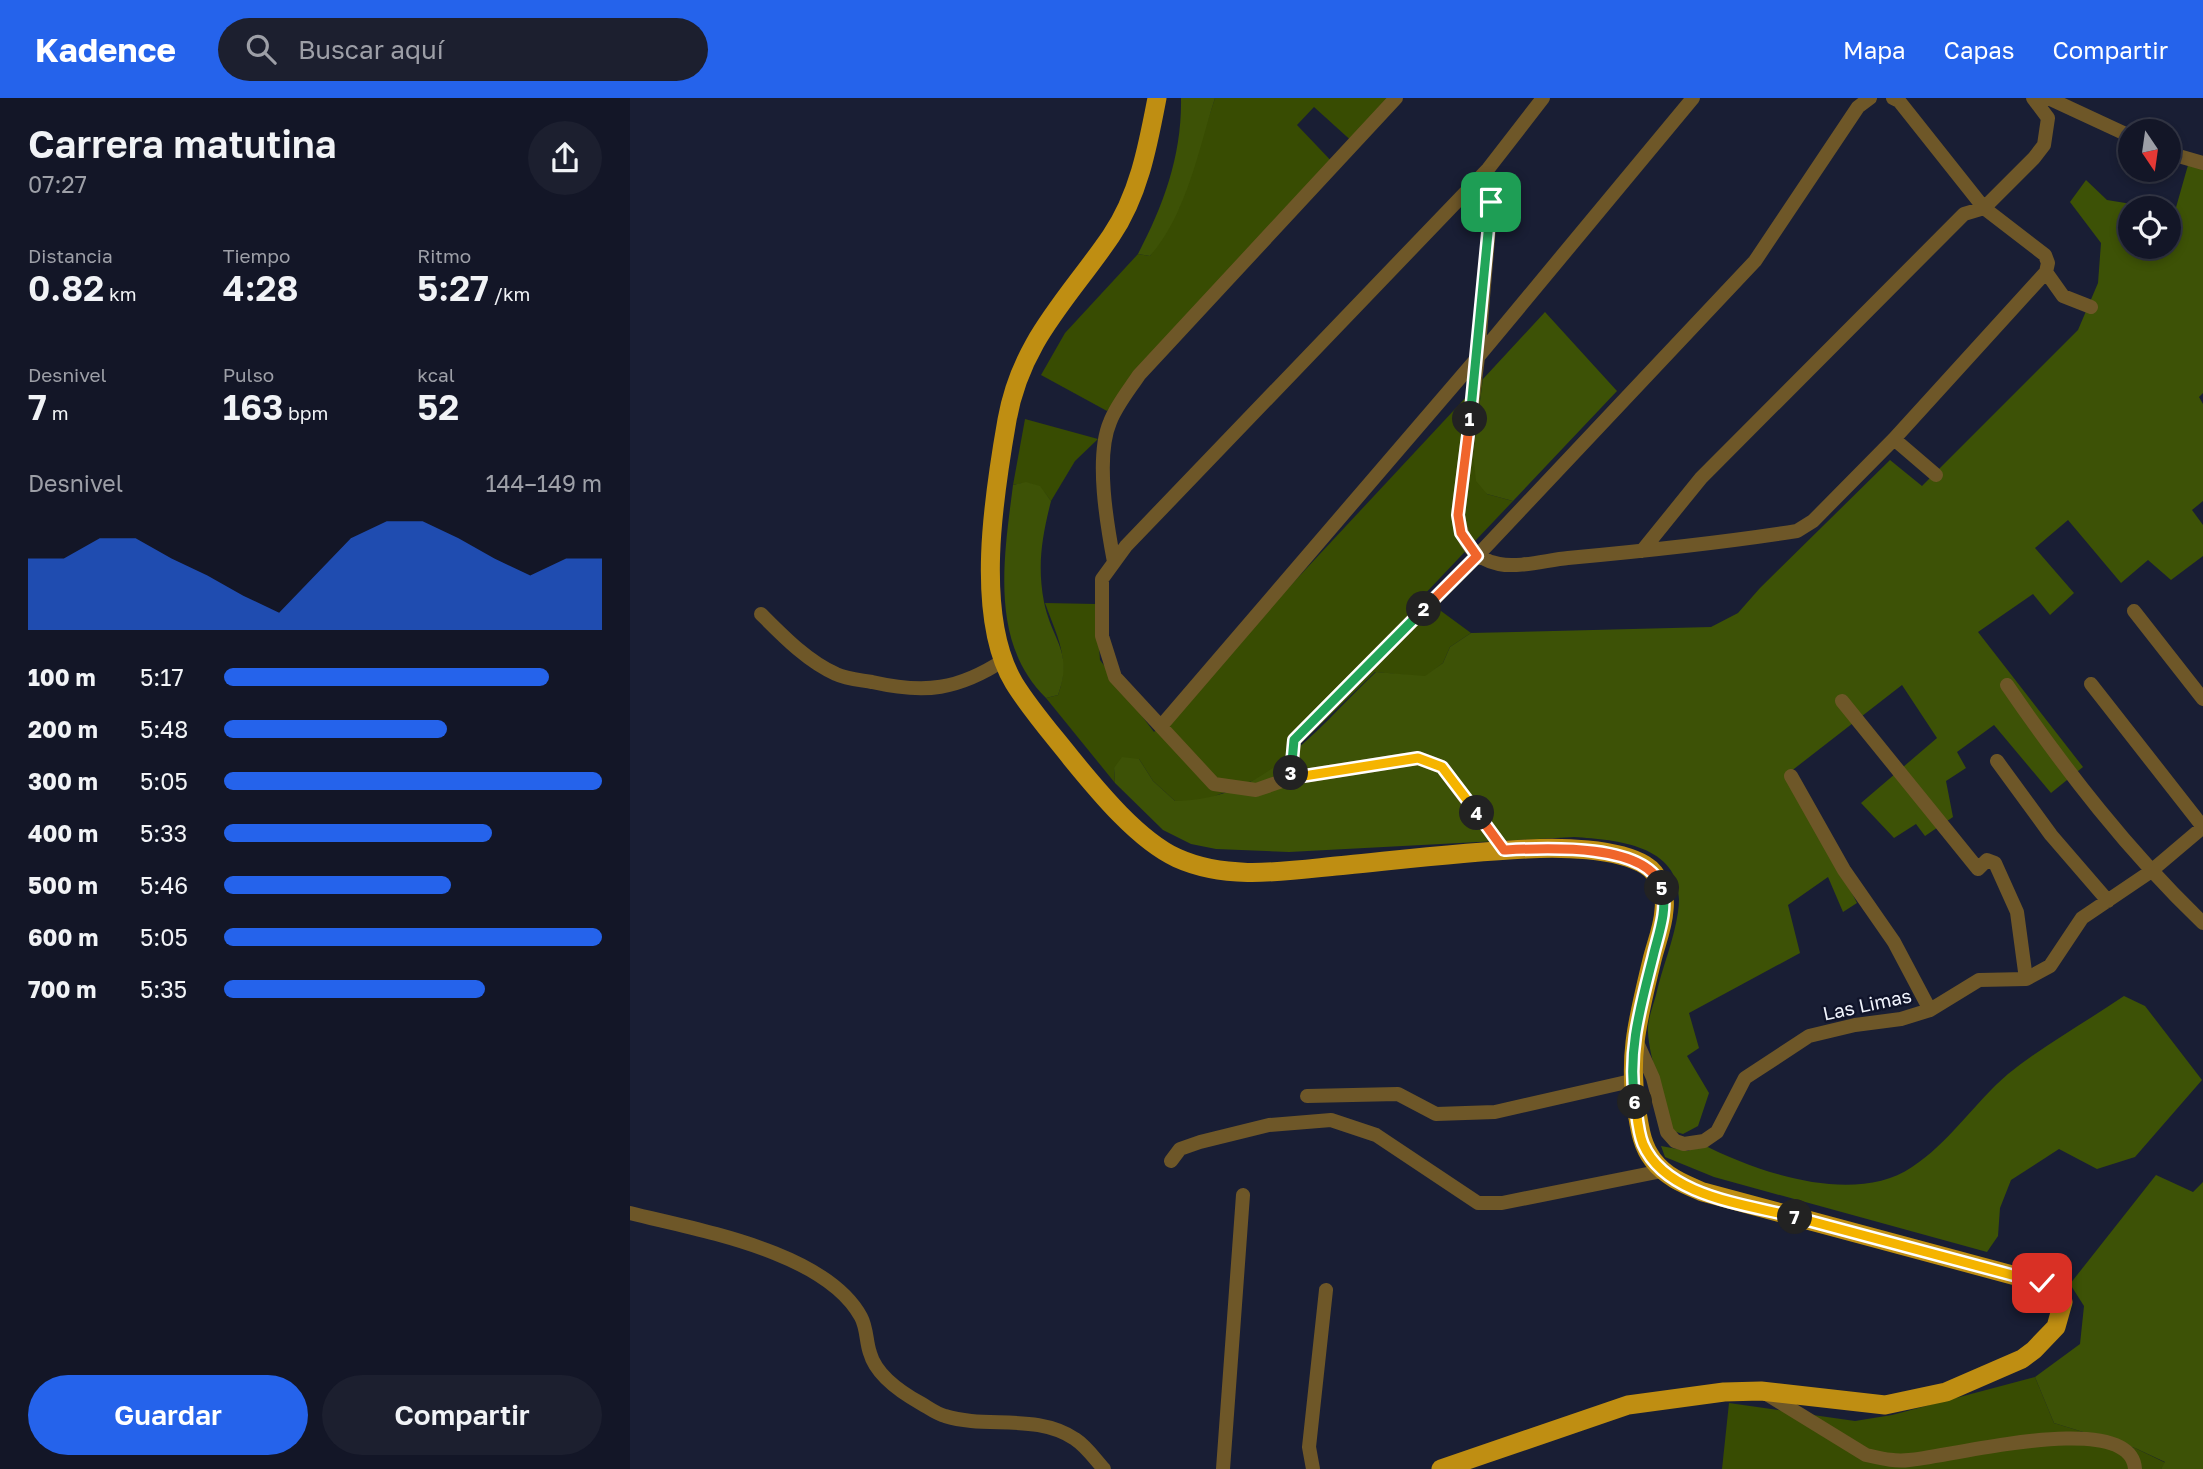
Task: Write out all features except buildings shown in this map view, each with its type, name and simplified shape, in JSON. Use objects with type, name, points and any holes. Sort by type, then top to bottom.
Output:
[{"type":"main road","points":[[1157,98],[1130,203],[1112,235],[1049,317],[1018,376],[1008,415],[994,520],[992,591],[1004,660],[1013,682],[1093,784],[1121,814],[1175,857],[1220,870],[1258,873],[1504,850],[1596,852],[1645,865],[1656,876],[1663,893],[1664,910],[1634,1036],[1632,1081],[1642,1142],[1662,1171],[1703,1192],[2042,1283],[2056,1292],[2063,1302],[2056,1327],[2034,1350],[2022,1359],[1946,1392],[1885,1405],[1761,1391],[1724,1392],[1628,1405],[1441,1469]]},
{"type":"street","points":[[1114,562],[1104,510],[1104,463],[1109,423],[1139,375],[1396,98]]},
{"type":"street","points":[[1504,850],[1442,767],[1418,758],[1291,778],[1256,790],[1214,784],[1115,677],[1102,636],[1102,579],[1114,562],[1284,379],[1488,169],[1543,98]]},
{"type":"street","points":[[1162,725],[1478,357],[1693,98]]},
{"type":"street","points":[[1291,778],[1294,740],[1477,556],[1755,261],[1858,107],[1870,98]]},
{"type":"street","points":[[1488,169],[1491,202],[1478,357],[1458,515],[1461,533],[1477,556],[1500,565],[1642,551],[1797,531],[1813,521],[1894,439],[2046,272],[2048,263],[2045,255],[1984,208],[1899,101],[1893,98]]},
{"type":"street","points":[[1642,551],[1711,468],[1964,214],[1984,208],[2044,145],[2048,118],[2033,98]]},
{"type":"street","points":[[2048,98],[2118,130]]},
{"type":"street","points":[[2181,157],[2203,163]]},
{"type":"street","points":[[2046,272],[2063,296],[2091,307]]},
{"type":"street","points":[[1894,439],[1936,475]]},
{"type":"street","points":[[2134,611],[2203,699]]},
{"type":"street","points":[[761,614],[796,648],[836,675],[892,687],[943,689],[976,678],[1004,660]]},
{"type":"street","points":[[1842,701],[1978,869],[1987,860],[1995,863],[2017,912],[2026,979],[2050,965],[2082,918],[2150,872],[2203,827],[2091,684]]},
{"type":"street","points":[[2007,685],[2064,768],[2150,872],[2203,923]]},
{"type":"street","points":[[1997,761],[2051,835],[2108,901]]},
{"type":"street","points":[[1791,776],[1844,870],[1894,942],[1930,1010]]},
{"type":"street","name":"Las Limas","points":[[1634,1036],[1653,1078],[1667,1132],[1675,1141],[1685,1144],[1704,1141],[1717,1132],[1745,1078],[1809,1036],[1855,1025],[1901,1019],[1930,1010],[1979,980],[2026,979]]},
{"type":"street","points":[[1307,1096],[1398,1094],[1423,1110],[1447,1114],[1495,1112],[1632,1081]]},
{"type":"street","points":[[1171,1161],[1180,1149],[1200,1142],[1269,1125],[1331,1120],[1376,1135],[1479,1203],[1502,1203],[1662,1171]]},
{"type":"street","points":[[1223,1469],[1243,1195]]},
{"type":"street","points":[[630,1213],[737,1242],[808,1267],[836,1289],[862,1318],[876,1368],[920,1403],[945,1416],[1029,1424],[1056,1431],[1074,1438],[1104,1469]]},
{"type":"street","points":[[1313,1469],[1309,1447],[1326,1290]]},
{"type":"street","points":[[1761,1391],[1857,1450],[1885,1460],[1931,1458],[2073,1437],[2125,1447],[2135,1457],[2135,1469]]},
{"type":"green space","points":[[1181,98],[1215,98],[1190,181],[1173,221],[1150,256],[1138,254],[1170,179],[1181,119]]},
{"type":"green space","points":[[1215,98],[1397,98],[1356,145],[1314,107],[1297,125],[1337,167],[1107,411],[1041,375],[1065,333],[1138,254],[1150,256],[1179,208]]},
{"type":"green space","points":[[2190,158],[2203,163],[2203,393],[2199,397],[2203,404],[2203,501],[2192,510],[2203,525],[2203,556],[2171,580],[2148,560],[2121,583],[2068,520],[2035,548],[2074,593],[2050,615],[2033,594],[1978,632],[2083,767],[2051,793],[1994,725],[1957,752],[1966,768],[1946,781],[1953,817],[1925,836],[1916,824],[1894,838],[1861,803],[1937,738],[1902,685],[1790,772],[1857,903],[1843,912],[1828,877],[1788,905],[1800,953],[1689,1013],[1699,1048],[1687,1056],[1709,1093],[1698,1126],[1683,1134],[1673,1131],[1649,1043],[1649,1018],[1676,922],[1678,890],[1673,873],[1662,860],[1647,851],[1611,841],[1574,837],[1289,852],[1216,849],[1191,844],[1163,830],[1115,783],[1114,768],[1122,757],[1139,759],[1153,781],[1175,801],[1207,798],[1236,789],[1262,775],[1310,738],[1376,672],[1425,676],[1443,663],[1450,647],[1471,633],[1711,627],[1738,613],[1890,460],[1922,486],[2078,330],[2098,283],[2101,243],[2070,202],[2086,180],[2107,200],[2118,202],[2118,259],[2181,259],[2179,196]]},
{"type":"green space","points":[[1545,312],[1617,391],[1513,501],[1487,494],[1476,481],[1473,453],[1483,379]]},
{"type":"green space","points":[[1483,379],[1473,453],[1487,494],[1513,501],[1422,597],[1471,633],[1450,647],[1443,663],[1425,677],[1375,672],[1269,774],[1203,801],[1175,801],[1153,781],[1139,759],[1114,768],[1115,783],[1046,698],[1058,695],[1062,682],[1063,659],[1045,603],[1096,604],[1100,660],[1154,732]]},
{"type":"green space","points":[[1025,419],[1098,439],[1075,461],[1051,501],[1035,485],[1013,485]]},
{"type":"green space","points":[[1026,482],[1040,486],[1051,501],[1043,539],[1041,576],[1044,602],[1060,647],[1064,668],[1058,695],[1046,698],[1028,676],[1016,651],[1008,625],[1005,598],[1004,569],[1013,485]]},
{"type":"green space","points":[[2124,996],[2145,1006],[2202,1080],[2135,1157],[2097,1169],[2059,1149],[2011,1180],[2000,1208],[1998,1236],[1987,1252],[1714,1177],[1665,1157],[1661,1146],[1688,1151],[1702,1144],[1778,1174],[1835,1185],[1863,1184],[1889,1178],[1912,1167],[1938,1146],[1984,1097],[2022,1063]]},
{"type":"green space","points":[[2156,1175],[2193,1192],[2203,1182],[2203,1469],[2161,1469],[2165,1462],[2135,1448],[2054,1423],[2035,1377],[2080,1344],[2084,1306],[2070,1284]]},
{"type":"green space","points":[[2035,1377],[2054,1423],[2135,1448],[2166,1463],[2161,1469],[1722,1469],[1729,1403],[1855,1421],[1892,1415]]},
{"type":"route","points":[[1491,202],[1478,357],[1458,515],[1466,544],[1477,556],[1294,740],[1291,778],[1418,758],[1442,767],[1504,850],[1571,849],[1596,852],[1645,865],[1659,881],[1664,910],[1634,1036],[1632,1081],[1642,1142],[1662,1171],[1703,1192],[2042,1283]]}]
